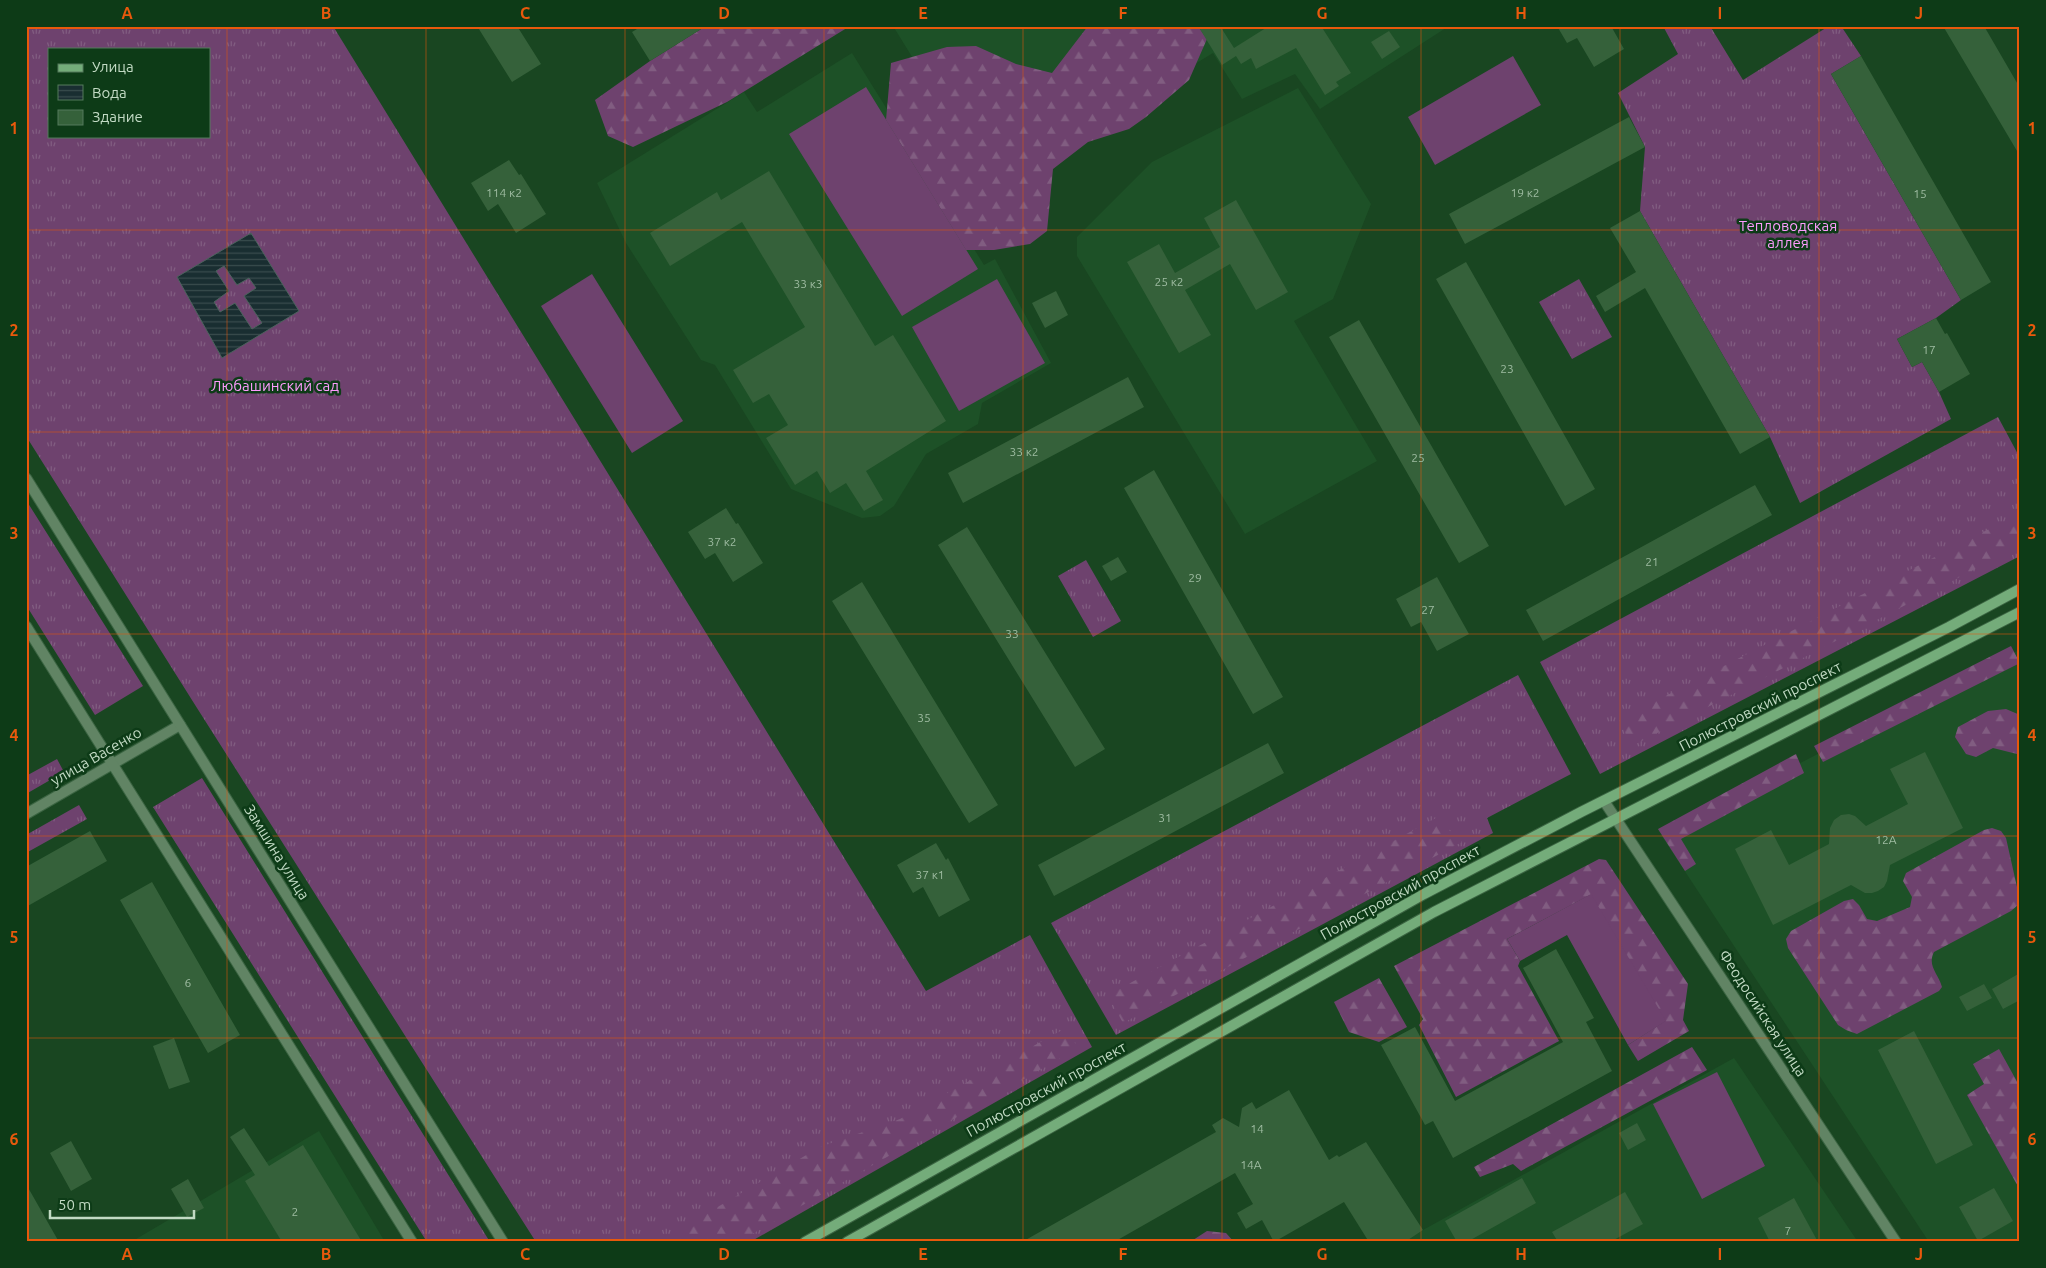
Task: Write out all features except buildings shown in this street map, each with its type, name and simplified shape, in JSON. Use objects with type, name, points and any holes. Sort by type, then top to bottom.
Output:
[{"type":"main road","name":"Полюстровский проспект","points":[[805,1242],[1407,904],[1604,801],[1949,627],[2020,589]]},
{"type":"main road","points":[[846,1242],[1434,912],[2020,612]]},
{"type":"street","name":"Замшина улица","points":[[26,478],[503,1242]]},
{"type":"street","points":[[26,626],[412,1242]]},
{"type":"street","name":"улица Васенко","points":[[26,814],[180,725]]},
{"type":"street","name":"Феодосийская улица","points":[[1604,801],[1896,1242]]},
{"type":"shaded area","points":[[893,26],[1449,26],[1320,109],[1295,74],[1242,99],[1213,53],[1022,169],[935,94]]},
{"type":"shaded area","points":[[852,53],[984,265],[995,259],[1051,363],[982,403],[978,424],[926,454],[894,506],[880,516],[862,518],[791,489],[715,365],[701,360],[626,243],[597,183],[744,92],[757,112]]},
{"type":"shaded area","points":[[1298,88],[1371,204],[1333,299],[1294,321],[1377,461],[1245,534],[1077,256],[1077,237],[1152,162]]},
{"type":"shaded area","points":[[2017,651],[2020,656],[2020,1242],[1929,1242],[1661,835]]},
{"type":"shaded area","points":[[1734,1058],[1858,1242],[1405,1242],[1423,1230]]},
{"type":"shaded area","points":[[319,1131],[385,1242],[131,1242]]},
{"type":"green space","name":"Любашинский сад","points":[[26,26],[333,26],[926,991],[1030,935],[1092,1047],[750,1242],[536,1242],[26,436]]},
{"type":"green space","points":[[706,26],[850,26],[727,102],[633,147],[608,136],[595,100],[650,61]]},
{"type":"green space","points":[[1088,26],[1198,26],[1207,39],[1189,80],[1146,117],[1129,129],[1088,142],[1053,169],[1047,231],[1030,244],[994,250],[966,250],[886,120],[891,63],[947,47],[976,46],[1016,64],[1052,73]]},
{"type":"green space","name":"Тепловодская аллея","points":[[1663,26],[1710,26],[1743,80],[1829,26],[1841,26],[1861,56],[1831,74],[1961,300],[1936,318],[1897,339],[1912,367],[1922,362],[1939,392],[1951,419],[1800,503],[1770,437],[1640,211],[1645,147],[1618,93],[1678,54]]},
{"type":"green space","points":[[1513,56],[1541,105],[1435,165],[1408,117]]},
{"type":"green space","points":[[866,87],[978,269],[902,316],[789,134]]},
{"type":"green space","points":[[592,274],[683,421],[632,453],[541,306]]},
{"type":"green space","points":[[997,279],[1045,363],[959,411],[912,327]]},
{"type":"green space","points":[[1579,279],[1612,337],[1572,359],[1539,302]]},
{"type":"green space","points":[[1998,417],[2020,458],[2020,556],[1600,774],[1540,662]]},
{"type":"green space","points":[[26,500],[143,686],[95,715],[26,605]]},
{"type":"green space","points":[[2020,513],[2020,546],[1632,746],[1619,720]]},
{"type":"green space","points":[[1086,560],[1121,621],[1093,637],[1058,576]]},
{"type":"green space","points":[[2011,646],[2020,663],[1823,762],[1814,746]]},
{"type":"green space","points":[[1518,675],[1571,774],[1487,818],[1493,833],[1116,1035],[1051,923]]},
{"type":"green space","points":[[2006,709],[2020,715],[2020,756],[1993,748],[1976,757],[1966,754],[1955,737],[1958,727],[1988,711]]},
{"type":"green space","points":[[1796,754],[1804,773],[1681,839],[1696,864],[1685,871],[1658,829]]},
{"type":"green space","points":[[57,759],[64,772],[26,794],[26,776]]},
{"type":"green space","points":[[202,778],[490,1242],[427,1242],[153,807]]},
{"type":"green space","points":[[79,805],[87,819],[26,853],[26,835]]},
{"type":"green space","points":[[1436,818],[1462,842],[1123,1023],[1108,995]]},
{"type":"green space","points":[[1992,828],[2001,831],[2006,838],[2019,896],[2018,905],[2011,911],[1934,952],[1932,966],[1942,987],[1939,991],[1857,1034],[1838,1025],[1788,948],[1786,939],[1791,931],[1844,901],[1853,899],[1867,919],[1877,921],[1910,907],[1912,897],[1903,881],[1906,873],[1984,830]]},
{"type":"green space","points":[[1599,859],[1606,860],[1688,984],[1683,1020],[1689,1031],[1638,1061],[1628,1045],[1665,1021],[1590,895],[1507,939],[1520,961],[1518,966],[1559,1041],[1456,1097],[1419,1025],[1423,1019],[1394,966]]},
{"type":"green space","points":[[1591,894],[1666,1021],[1628,1045],[1567,935],[1520,961],[1507,939]]},
{"type":"green space","points":[[1379,978],[1407,1027],[1379,1042],[1349,1032],[1334,1002]]},
{"type":"green space","points":[[1066,1028],[1078,1048],[738,1242],[658,1242],[820,1147],[900,1119]]},
{"type":"green space","points":[[1692,1047],[1707,1070],[1521,1171],[1513,1164],[1480,1177],[1474,1167]]},
{"type":"green space","points":[[1999,1049],[2020,1087],[2020,1190],[1967,1095],[1984,1084],[1973,1064]]},
{"type":"green space","points":[[1717,1072],[1765,1166],[1702,1199],[1653,1104]]},
{"type":"green space","points":[[1207,1231],[1226,1233],[1234,1242],[1190,1242]]},
{"type":"water","points":[[251,233],[299,311],[222,358],[177,277]],"holes":[[[224,266],[237,285],[249,278],[256,288],[244,296],[262,323],[252,329],[235,303],[220,312],[214,302],[229,291],[216,271]]]}]
